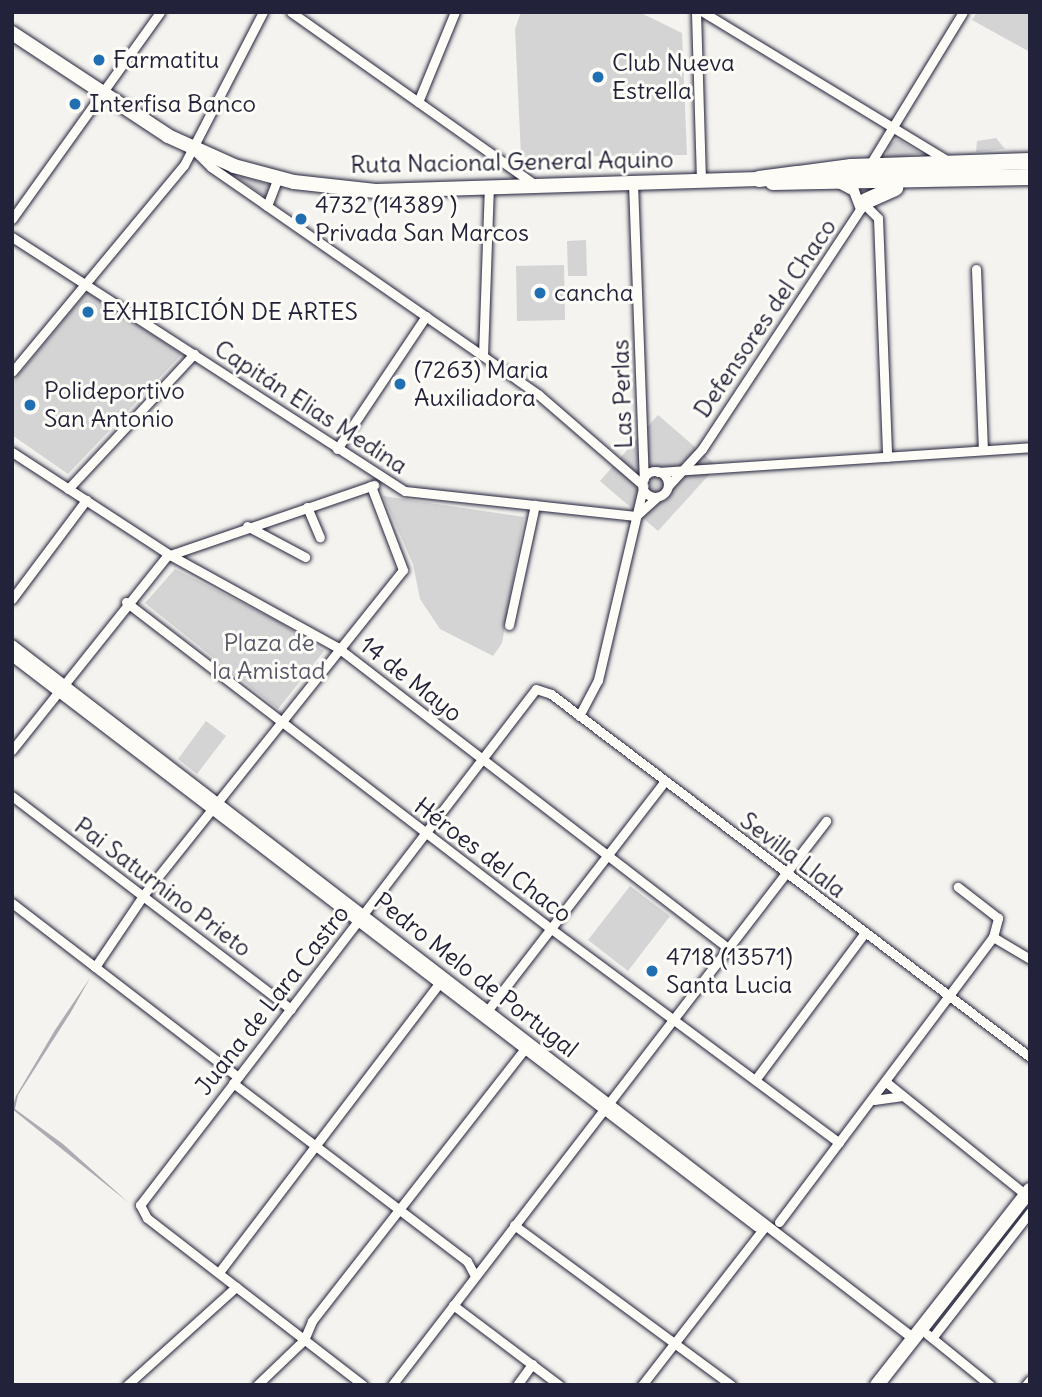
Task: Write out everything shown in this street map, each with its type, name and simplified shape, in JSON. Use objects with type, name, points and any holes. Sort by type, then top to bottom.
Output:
[{"type":"highway","name":"Ruta Nacional General Aquino","points":[[12,33],[101,93],[193,148],[278,178],[376,191],[701,180],[759,179],[841,184],[1030,177]]},
{"type":"highway","points":[[984,162],[1030,148]]},
{"type":"highway","name":"Ruta Nacional General Aquino","points":[[759,179],[767,174],[869,166],[1030,161]]},
{"type":"highway","points":[[863,205],[887,189],[975,181]]},
{"type":"highway","points":[[877,1385],[919,1337],[1028,1193]]},
{"type":"street","points":[[12,219],[160,12]]},
{"type":"street","points":[[12,372],[174,179],[193,148],[263,12]]},
{"type":"street","points":[[291,12],[537,186]]},
{"type":"street","points":[[418,102],[455,12]]},
{"type":"street","points":[[696,12],[701,180]]},
{"type":"street","points":[[869,166],[963,12]]},
{"type":"street","points":[[707,13],[951,163]]},
{"type":"street","points":[[193,148],[267,205],[549,402],[657,497],[636,516]]},
{"type":"street","points":[[876,183],[902,169],[967,167],[984,162]]},
{"type":"street","points":[[267,205],[278,178]]},
{"type":"street","name":"Las Perlas","points":[[579,716],[598,680],[643,484],[633,183]]},
{"type":"street","name":"Defensores del Chaco","points":[[657,497],[684,471],[876,183]]},
{"type":"street","points":[[841,184],[854,191],[863,205],[878,218],[887,457]]},
{"type":"street","points":[[483,356],[489,188]]},
{"type":"street","name":"Capitán Elias Medina","points":[[12,237],[386,481],[415,493],[636,516]]},
{"type":"street","points":[[975,269],[983,450]]},
{"type":"street","points":[[337,449],[426,316]]},
{"type":"street","points":[[68,489],[194,354]]},
{"type":"street","points":[[643,484],[659,472],[1030,447]]},
{"type":"street","name":"14 de Mayo","points":[[12,452],[170,555],[340,650],[728,948]]},
{"type":"street","points":[[659,472],[668,486]]},
{"type":"street","points":[[12,750],[126,602],[170,555],[247,526],[386,481]]},
{"type":"street","points":[[95,967],[144,896],[403,570],[371,486]]},
{"type":"street","points":[[12,599],[86,500]]},
{"type":"street","points":[[509,625],[535,505]]},
{"type":"street","points":[[307,507],[320,537]]},
{"type":"street","points":[[247,526],[305,557]]},
{"type":"street","name":"Héroes del Chaco","points":[[126,602],[423,832],[839,1143]]},
{"type":"street","name":"Pedro Melo de Portugal","points":[[12,645],[60,687],[764,1228],[919,1337]]},
{"type":"street","name":"Pedro Melo de Portugal","points":[[12,656],[60,687]]},
{"type":"street","name":"Sevilla Llala","points":[[532,692],[544,690],[1030,1057]]},
{"type":"street","name":"Juana de Lara Castro","points":[[220,1271],[142,1212],[142,1198],[291,1009],[532,692]]},
{"type":"street","points":[[485,1013],[665,781]]},
{"type":"street","name":"Pai Saturnino Prieto","points":[[12,796],[291,1009]]},
{"type":"street","points":[[392,1385],[826,821]]},
{"type":"street","points":[[779,1222],[950,999],[993,937],[998,918],[958,887]]},
{"type":"street","points":[[12,903],[316,1146],[467,1261],[475,1276]]},
{"type":"street","points":[[755,1080],[864,933]]},
{"type":"street","points":[[993,937],[1030,959]]},
{"type":"street","points":[[363,1385],[236,1287],[220,1271],[442,980]]},
{"type":"street","points":[[257,1385],[304,1340],[312,1321],[527,1046]]},
{"type":"street","points":[[886,1082],[1028,1193]]},
{"type":"street","points":[[874,1100],[901,1096]]},
{"type":"street","points":[[990,1385],[919,1337],[1030,1212]]},
{"type":"street","points":[[514,1225],[731,1385]]},
{"type":"street","points":[[642,1385],[764,1228]]},
{"type":"street","points":[[127,1385],[236,1287]]},
{"type":"street","points":[[453,1305],[559,1385]]},
{"type":"street","points":[[517,1385],[532,1364]]},
{"type":"street","points":[[1026,1385],[1030,1380]]},
{"type":"green space","points":[[521,12],[639,12],[682,33],[687,155],[521,157],[515,29]]},
{"type":"green space","points":[[977,12],[1030,12],[1030,52],[972,20]]},
{"type":"green space","points":[[996,138],[1005,149],[976,152],[977,141]]},
{"type":"green space","points":[[896,140],[920,153],[885,160],[889,145]]},
{"type":"green space","points":[[241,176],[270,185],[266,197],[239,179]]},
{"type":"green space","points":[[586,240],[587,276],[568,276],[567,241]]},
{"type":"green space","name":"cancha","points":[[564,265],[565,320],[517,321],[516,266]]},
{"type":"green space","points":[[87,292],[182,354],[68,474],[12,435],[12,383]]},
{"type":"green space","points":[[658,415],[717,466],[658,531],[600,481]]},
{"type":"green space","points":[[383,496],[524,517],[502,643],[493,656],[440,629],[420,599],[413,564]]},
{"type":"green space","name":"Plaza de la Amistad","points":[[175,569],[279,622],[324,651],[278,709],[145,603]]},
{"type":"green space","points":[[206,721],[226,736],[197,774],[178,759]]},
{"type":"green space","points":[[630,886],[670,916],[628,971],[588,940]]},
{"type":"shaded area","points":[[90,978],[18,1095],[15,1109],[63,1144],[129,1203],[12,1109],[16,1096],[55,1030]]},
{"type":"place","name":"Farmatitu","points":[[99,60]]},
{"type":"place","name":"Club Nueva Estrella","points":[[598,77]]},
{"type":"place","name":"Interfisa Banco","points":[[75,104]]},
{"type":"place","name":"4732 (14389 ) Privada San Marcos","points":[[301,219]]},
{"type":"place","name":"cancha","points":[[540,293]]},
{"type":"place","name":"EXHIBICIÓN DE ARTES","points":[[88,312]]},
{"type":"place","name":"(7263) Maria Auxiliadora","points":[[400,384]]},
{"type":"place","name":"Polideportivo San Antonio","points":[[30,405]]},
{"type":"place","name":"4718 (13571) Santa Lucia","points":[[652,971]]}]
